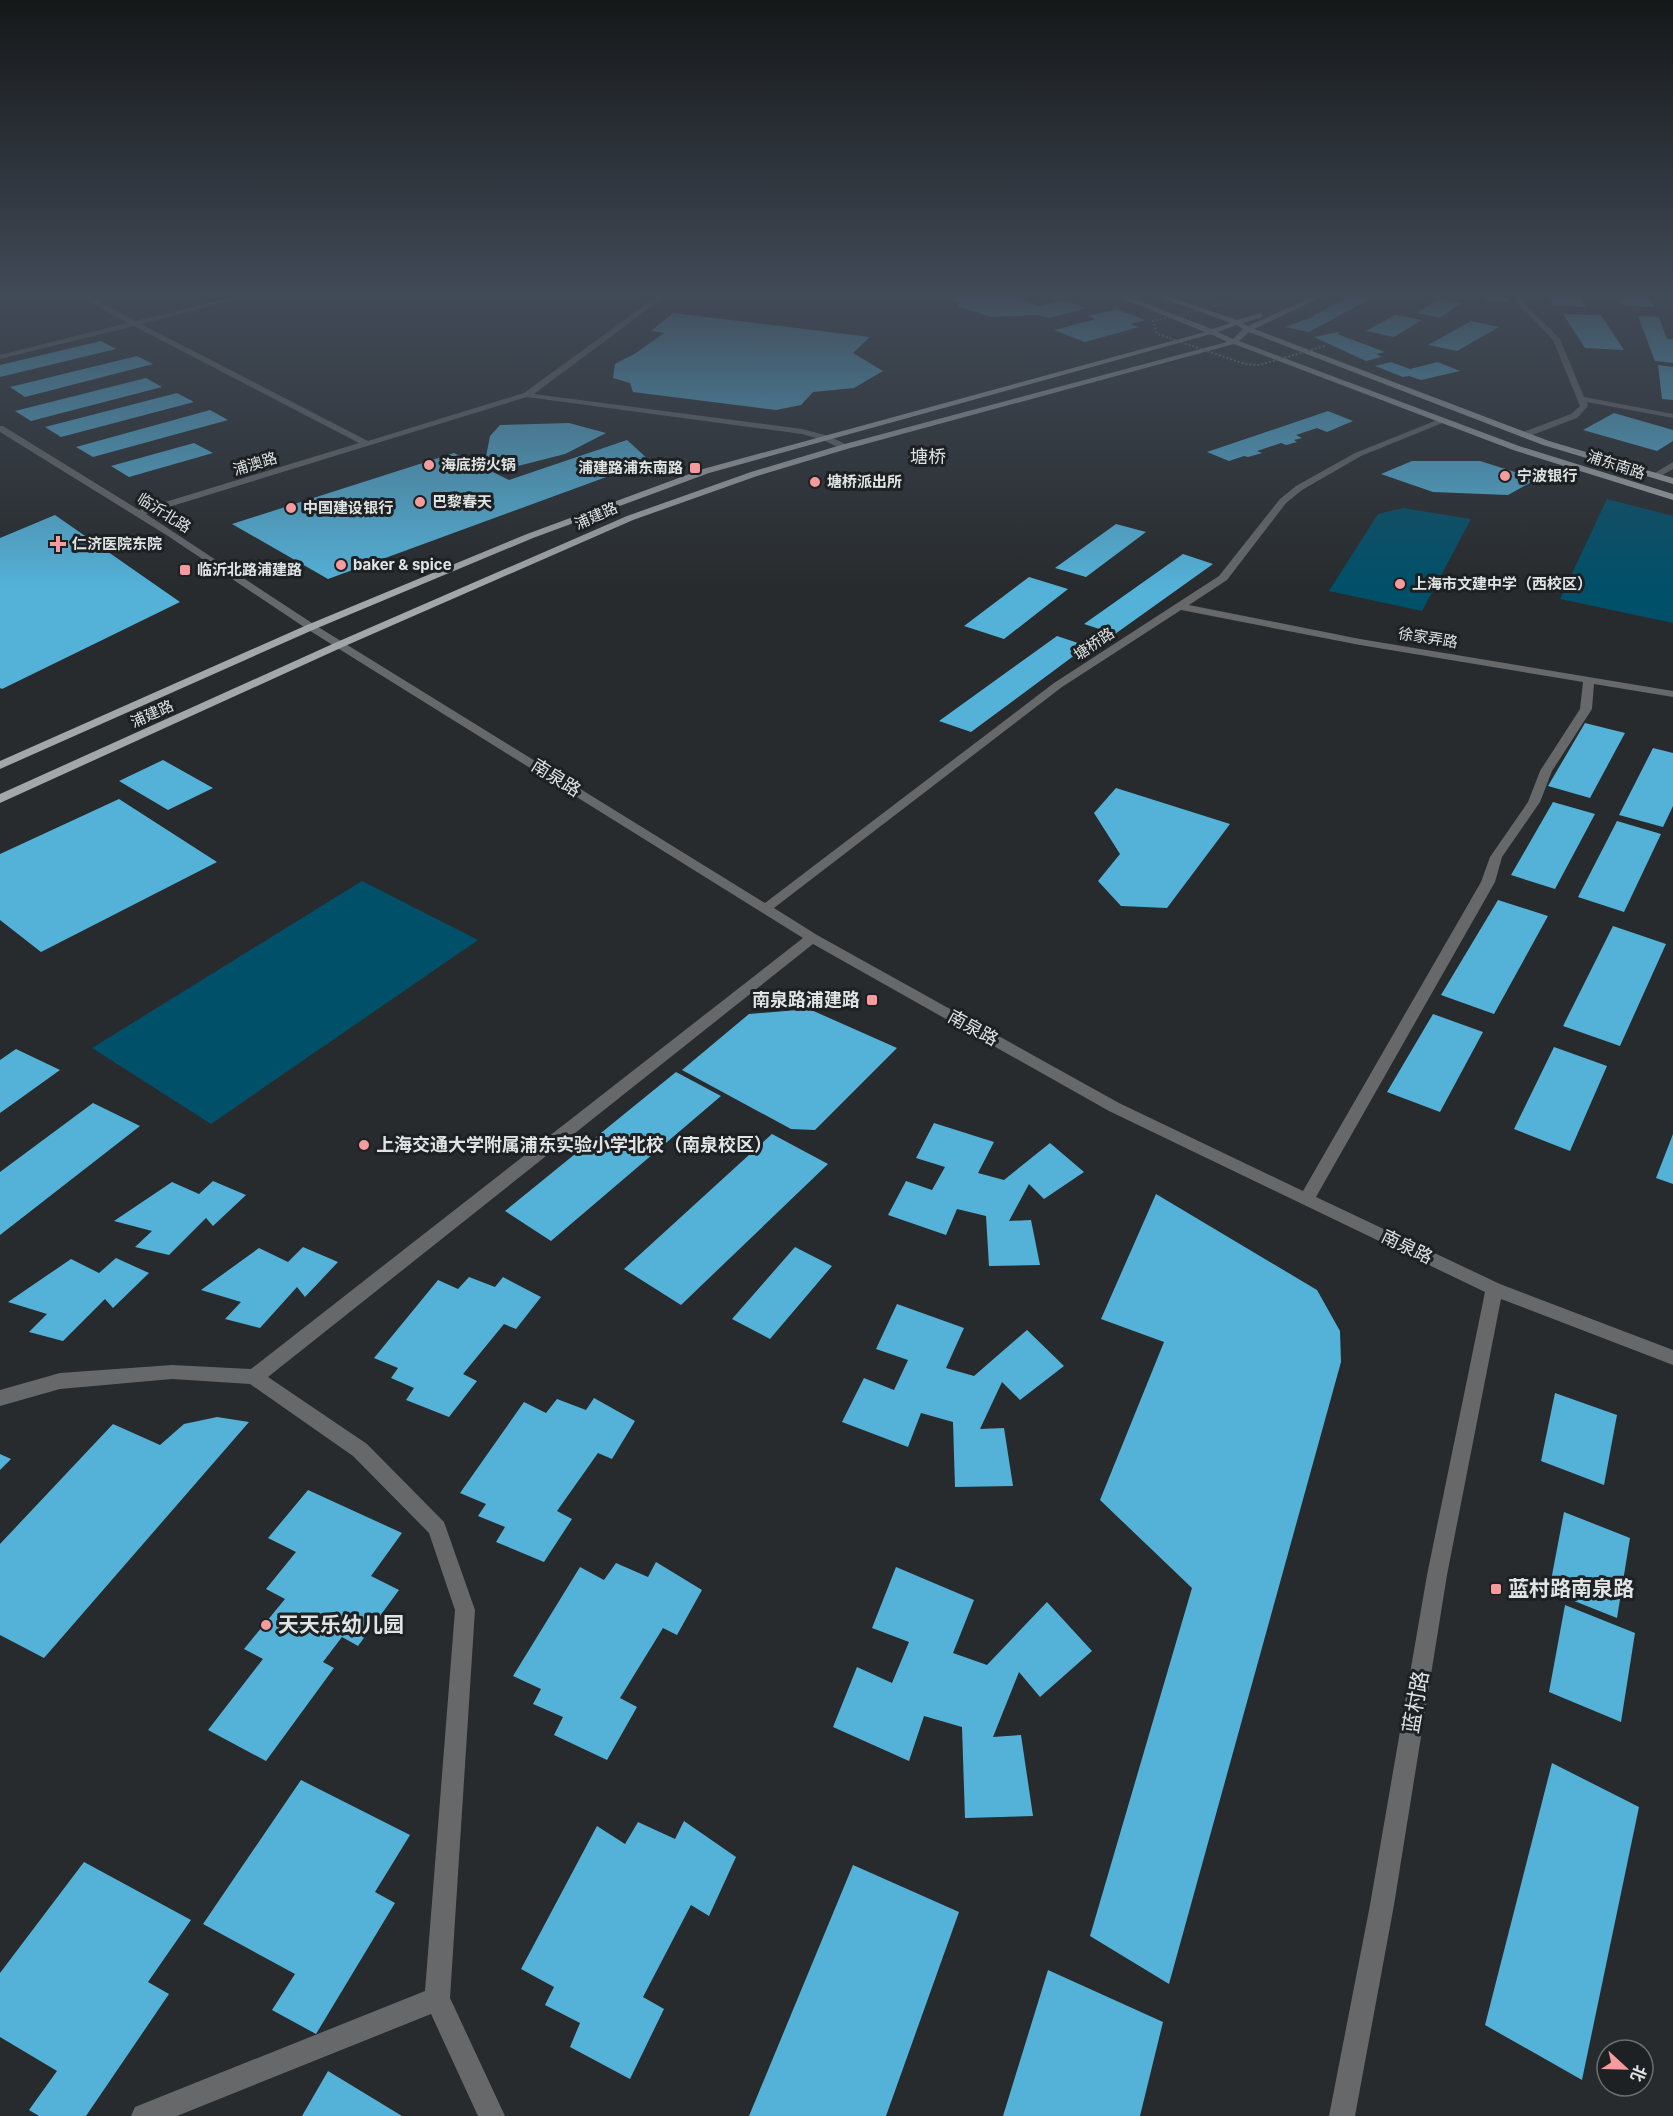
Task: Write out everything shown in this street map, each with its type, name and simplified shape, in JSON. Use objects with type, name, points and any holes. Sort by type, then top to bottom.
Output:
[{"type":"main road","name":"浦建路","points":[[0,765],[310,627],[530,536],[706,471],[991,393]]},
{"type":"main road","name":"浦建路","points":[[0,799],[342,644],[630,518],[754,474],[844,447],[1046,393]]},
{"type":"main road","name":"浦东南路","points":[[1369,393],[1516,448],[1673,497]]},
{"type":"main road","name":"浦东南路","points":[[1414,393],[1524,435],[1673,481]]},
{"type":"street","points":[[269,393],[367,444]]},
{"type":"street","name":"浦澳路","points":[[137,514],[530,393]]},
{"type":"street","points":[[1524,435],[1574,416],[1584,406],[1578,393]]},
{"type":"street","points":[[527,395],[802,432],[826,438],[844,447]]},
{"type":"street","points":[[1581,399],[1673,416]]},
{"type":"street","name":"塘桥路","points":[[765,909],[1058,686],[1229,572],[1294,490],[1309,480],[1366,452],[1442,420]]},
{"type":"street","name":"临沂北路","points":[[0,429],[137,514],[310,627]]},
{"type":"street","points":[[1654,476],[1673,465]]},
{"type":"street","name":"徐家弄路","points":[[1179,606],[1360,642],[1673,694]]},
{"type":"street","name":"南泉路","points":[[310,627],[342,644],[812,938],[1114,1107],[1494,1289],[1673,1358]]},
{"type":"street","points":[[1307,1199],[1488,882],[1496,857],[1534,802],[1546,771],[1586,709],[1588,679]]},
{"type":"street","points":[[254,1377],[812,938]]},
{"type":"street","name":"蓝村路","points":[[1342,2116],[1382,1905],[1437,1575],[1494,1289]]},
{"type":"street","points":[[0,1398],[60,1381],[172,1372],[254,1377],[360,1450],[437,1528],[465,1610],[437,1999],[492,2116]]},
{"type":"street","points":[[144,2116],[437,1999]]},
{"type":"shaded area","points":[[1607,499],[1673,516],[1673,623],[1560,599]]},
{"type":"shaded area","points":[[1403,508],[1471,519],[1422,611],[1329,591],[1378,514]]},
{"type":"shaded area","points":[[362,881],[478,940],[211,1124],[92,1048]]},
{"type":"building","points":[[19,393],[41,393],[25,397]]},
{"type":"building","points":[[87,393],[140,393],[31,421],[15,411]]},
{"type":"building","points":[[177,393],[194,402],[61,437],[45,427]]},
{"type":"building","points":[[639,393],[812,393],[801,405],[776,410]]},
{"type":"building","points":[[1661,393],[1673,393],[1673,400],[1662,399]]},
{"type":"building","points":[[210,410],[228,420],[93,457],[76,447]]},
{"type":"building","points":[[1328,411],[1353,421],[1327,432],[1317,428],[1296,435],[1302,438],[1294,440],[1297,442],[1286,445],[1281,443],[1257,451],[1262,453],[1248,457],[1244,456],[1229,461],[1207,452]]},
{"type":"building","points":[[1614,413],[1673,430],[1673,441],[1657,451],[1583,430]]},
{"type":"building","points":[[569,423],[606,433],[565,454],[506,469],[485,462],[490,436],[500,425]]},
{"type":"building","name":"巴黎春天","points":[[627,440],[650,461],[328,579],[232,524],[454,453],[509,480]]},
{"type":"building","points":[[194,443],[213,453],[129,477],[111,466]]},
{"type":"building","points":[[1412,461],[1480,461],[1537,479],[1508,495],[1433,492],[1381,474]]},
{"type":"building","points":[[55,515],[180,602],[2,689],[0,688],[0,538]]},
{"type":"building","points":[[1116,524],[1146,532],[1086,577],[1055,568]]},
{"type":"building","points":[[1183,554],[1213,564],[1115,634],[1084,624]]},
{"type":"building","points":[[1029,577],[1068,589],[1004,639],[964,626]]},
{"type":"building","points":[[1057,636],[1087,646],[971,732],[939,721]]},
{"type":"building","points":[[1585,723],[1625,733],[1590,798],[1548,786]]},
{"type":"building","points":[[1653,748],[1673,753],[1673,806],[1663,827],[1619,815]]},
{"type":"building","points":[[163,760],[213,788],[168,810],[119,781]]},
{"type":"building","points":[[1116,788],[1230,824],[1167,908],[1121,906],[1098,881],[1120,854],[1094,813]]},
{"type":"building","points":[[119,799],[217,862],[41,952],[0,920],[0,854]]},
{"type":"building","points":[[1553,802],[1595,814],[1555,889],[1511,875]]},
{"type":"building","points":[[1617,821],[1661,834],[1624,912],[1578,897]]},
{"type":"building","points":[[1498,900],[1548,916],[1494,1014],[1441,995]]},
{"type":"building","points":[[1613,926],[1666,944],[1620,1046],[1563,1026]]},
{"type":"building","points":[[809,1009],[897,1048],[815,1130],[791,1129],[682,1070],[749,1014]]},
{"type":"building","points":[[1433,1014],[1483,1032],[1440,1112],[1387,1092]]},
{"type":"building","points":[[1554,1047],[1607,1066],[1570,1151],[1514,1129]]},
{"type":"building","points":[[16,1049],[60,1070],[0,1113],[0,1060]]},
{"type":"building","points":[[676,1072],[721,1096],[551,1241],[505,1211]]},
{"type":"building","points":[[93,1103],[140,1126],[0,1235],[0,1172]]},
{"type":"building","points":[[934,1123],[994,1142],[978,1173],[1004,1180],[1050,1143],[1084,1172],[1044,1199],[1029,1184],[1009,1221],[1031,1220],[1040,1265],[989,1266],[986,1216],[957,1209],[946,1235],[888,1215],[906,1181],[932,1190],[945,1167],[916,1158]]},
{"type":"building","points":[[772,1134],[828,1164],[681,1305],[624,1269]]},
{"type":"building","points":[[1673,1134],[1673,1184],[1656,1178]]},
{"type":"building","points":[[213,1181],[246,1195],[213,1226],[206,1218],[169,1255],[135,1247],[152,1231],[114,1221],[172,1182],[199,1194]]},
{"type":"building","points":[[1156,1194],[1317,1290],[1340,1331],[1341,1362],[1169,1984],[1090,1936],[1192,1588],[1100,1500],[1164,1342],[1101,1319]]},
{"type":"building","points":[[303,1247],[338,1262],[305,1297],[297,1287],[260,1328],[225,1319],[241,1302],[201,1290],[259,1248],[288,1262]]},
{"type":"building","points":[[795,1247],[832,1266],[770,1339],[732,1319]]},
{"type":"building","points":[[116,1258],[149,1273],[113,1308],[105,1299],[63,1341],[29,1332],[47,1314],[8,1302],[71,1259],[99,1273]]},
{"type":"building","points":[[469,1277],[495,1287],[503,1277],[541,1297],[516,1329],[504,1324],[463,1374],[477,1381],[449,1417],[406,1400],[414,1388],[391,1378],[398,1368],[374,1358],[438,1280],[458,1289]]},
{"type":"building","points":[[897,1304],[964,1328],[946,1368],[974,1376],[1027,1330],[1064,1366],[1020,1400],[1002,1382],[980,1429],[1004,1428],[1013,1486],[955,1487],[953,1422],[921,1413],[908,1447],[842,1422],[864,1378],[894,1390],[908,1360],[876,1349]]},
{"type":"building","points":[[1555,1393],[1617,1415],[1604,1485],[1541,1461]]},
{"type":"building","points":[[594,1398],[635,1421],[612,1459],[598,1453],[557,1511],[572,1519],[544,1562],[496,1542],[505,1527],[478,1516],[486,1504],[460,1493],[524,1402],[546,1413],[557,1399],[586,1410]]},
{"type":"building","points":[[217,1417],[249,1422],[44,1658],[0,1635],[0,1544],[113,1424],[160,1445],[184,1424]]},
{"type":"building","points":[[0,1454],[11,1459],[0,1470]]},
{"type":"building","points":[[308,1490],[402,1533],[371,1576],[399,1590],[358,1646],[342,1637],[323,1662],[334,1668],[266,1761],[208,1730],[263,1659],[244,1649],[285,1599],[266,1589],[296,1552],[268,1538]]},
{"type":"building","points":[[1564,1512],[1630,1538],[1617,1618],[1549,1591]]},
{"type":"building","points":[[656,1562],[702,1590],[677,1635],[663,1628],[620,1698],[637,1707],[607,1760],[554,1735],[563,1717],[533,1704],[541,1689],[513,1676],[580,1567],[604,1580],[616,1563],[648,1577]]},
{"type":"building","points":[[896,1567],[974,1600],[953,1653],[987,1665],[1047,1602],[1092,1651],[1040,1697],[1019,1672],[993,1737],[1021,1735],[1033,1816],[965,1818],[962,1727],[924,1716],[909,1761],[833,1727],[857,1667],[892,1683],[909,1642],[872,1628]]},
{"type":"building","points":[[1565,1605],[1635,1633],[1621,1722],[1549,1692]]},
{"type":"building","points":[[1552,1763],[1639,1807],[1582,2080],[1485,2025]]},
{"type":"building","points":[[301,1780],[410,1835],[375,1892],[395,1903],[316,2034],[272,2010],[295,1974],[203,1924]]},
{"type":"building","points":[[684,1821],[736,1857],[709,1916],[691,1905],[643,1997],[664,2009],[630,2079],[570,2047],[580,2023],[545,2005],[554,1987],[521,1969],[597,1826],[625,1844],[638,1822],[675,1839]]},
{"type":"building","points":[[84,1862],[191,1920],[148,1982],[169,1994],[86,2116],[39,2116],[29,2110],[57,2071],[0,2037],[0,1973]]},
{"type":"building","points":[[853,1865],[959,1912],[886,2116],[749,2116]]},
{"type":"building","points":[[1048,1970],[1163,2022],[1140,2116],[1003,2116]]},
{"type":"building","points":[[328,2071],[402,2116],[302,2116]]},
{"type":"place","name":"海底捞火锅","points":[[429,465]]},
{"type":"place","name":"浦建路浦东南路","points":[[695,468]]},
{"type":"place","name":"宁波银行","points":[[1505,476]]},
{"type":"place","name":"塘桥派出所","points":[[815,482]]},
{"type":"place","name":"巴黎春天","points":[[420,502]]},
{"type":"place","name":"中国建设银行","points":[[291,508]]},
{"type":"place","name":"仁济医院东院","points":[[58,544]]},
{"type":"place","name":"baker & spice","points":[[341,565]]},
{"type":"place","name":"临沂北路浦建路","points":[[185,570]]},
{"type":"place","name":"上海市文建中学（西校区）","points":[[1400,584]]},
{"type":"place","name":"南泉路浦建路","points":[[872,1000]]},
{"type":"place","name":"上海交通大学附属浦东实验小学北校（南泉校区）","points":[[364,1145]]},
{"type":"place","name":"蓝村路南泉路","points":[[1496,1589]]},
{"type":"place","name":"天天乐幼儿园","points":[[266,1625]]},
{"type":"district","name":"塘桥","points":[[928,457]]}]
